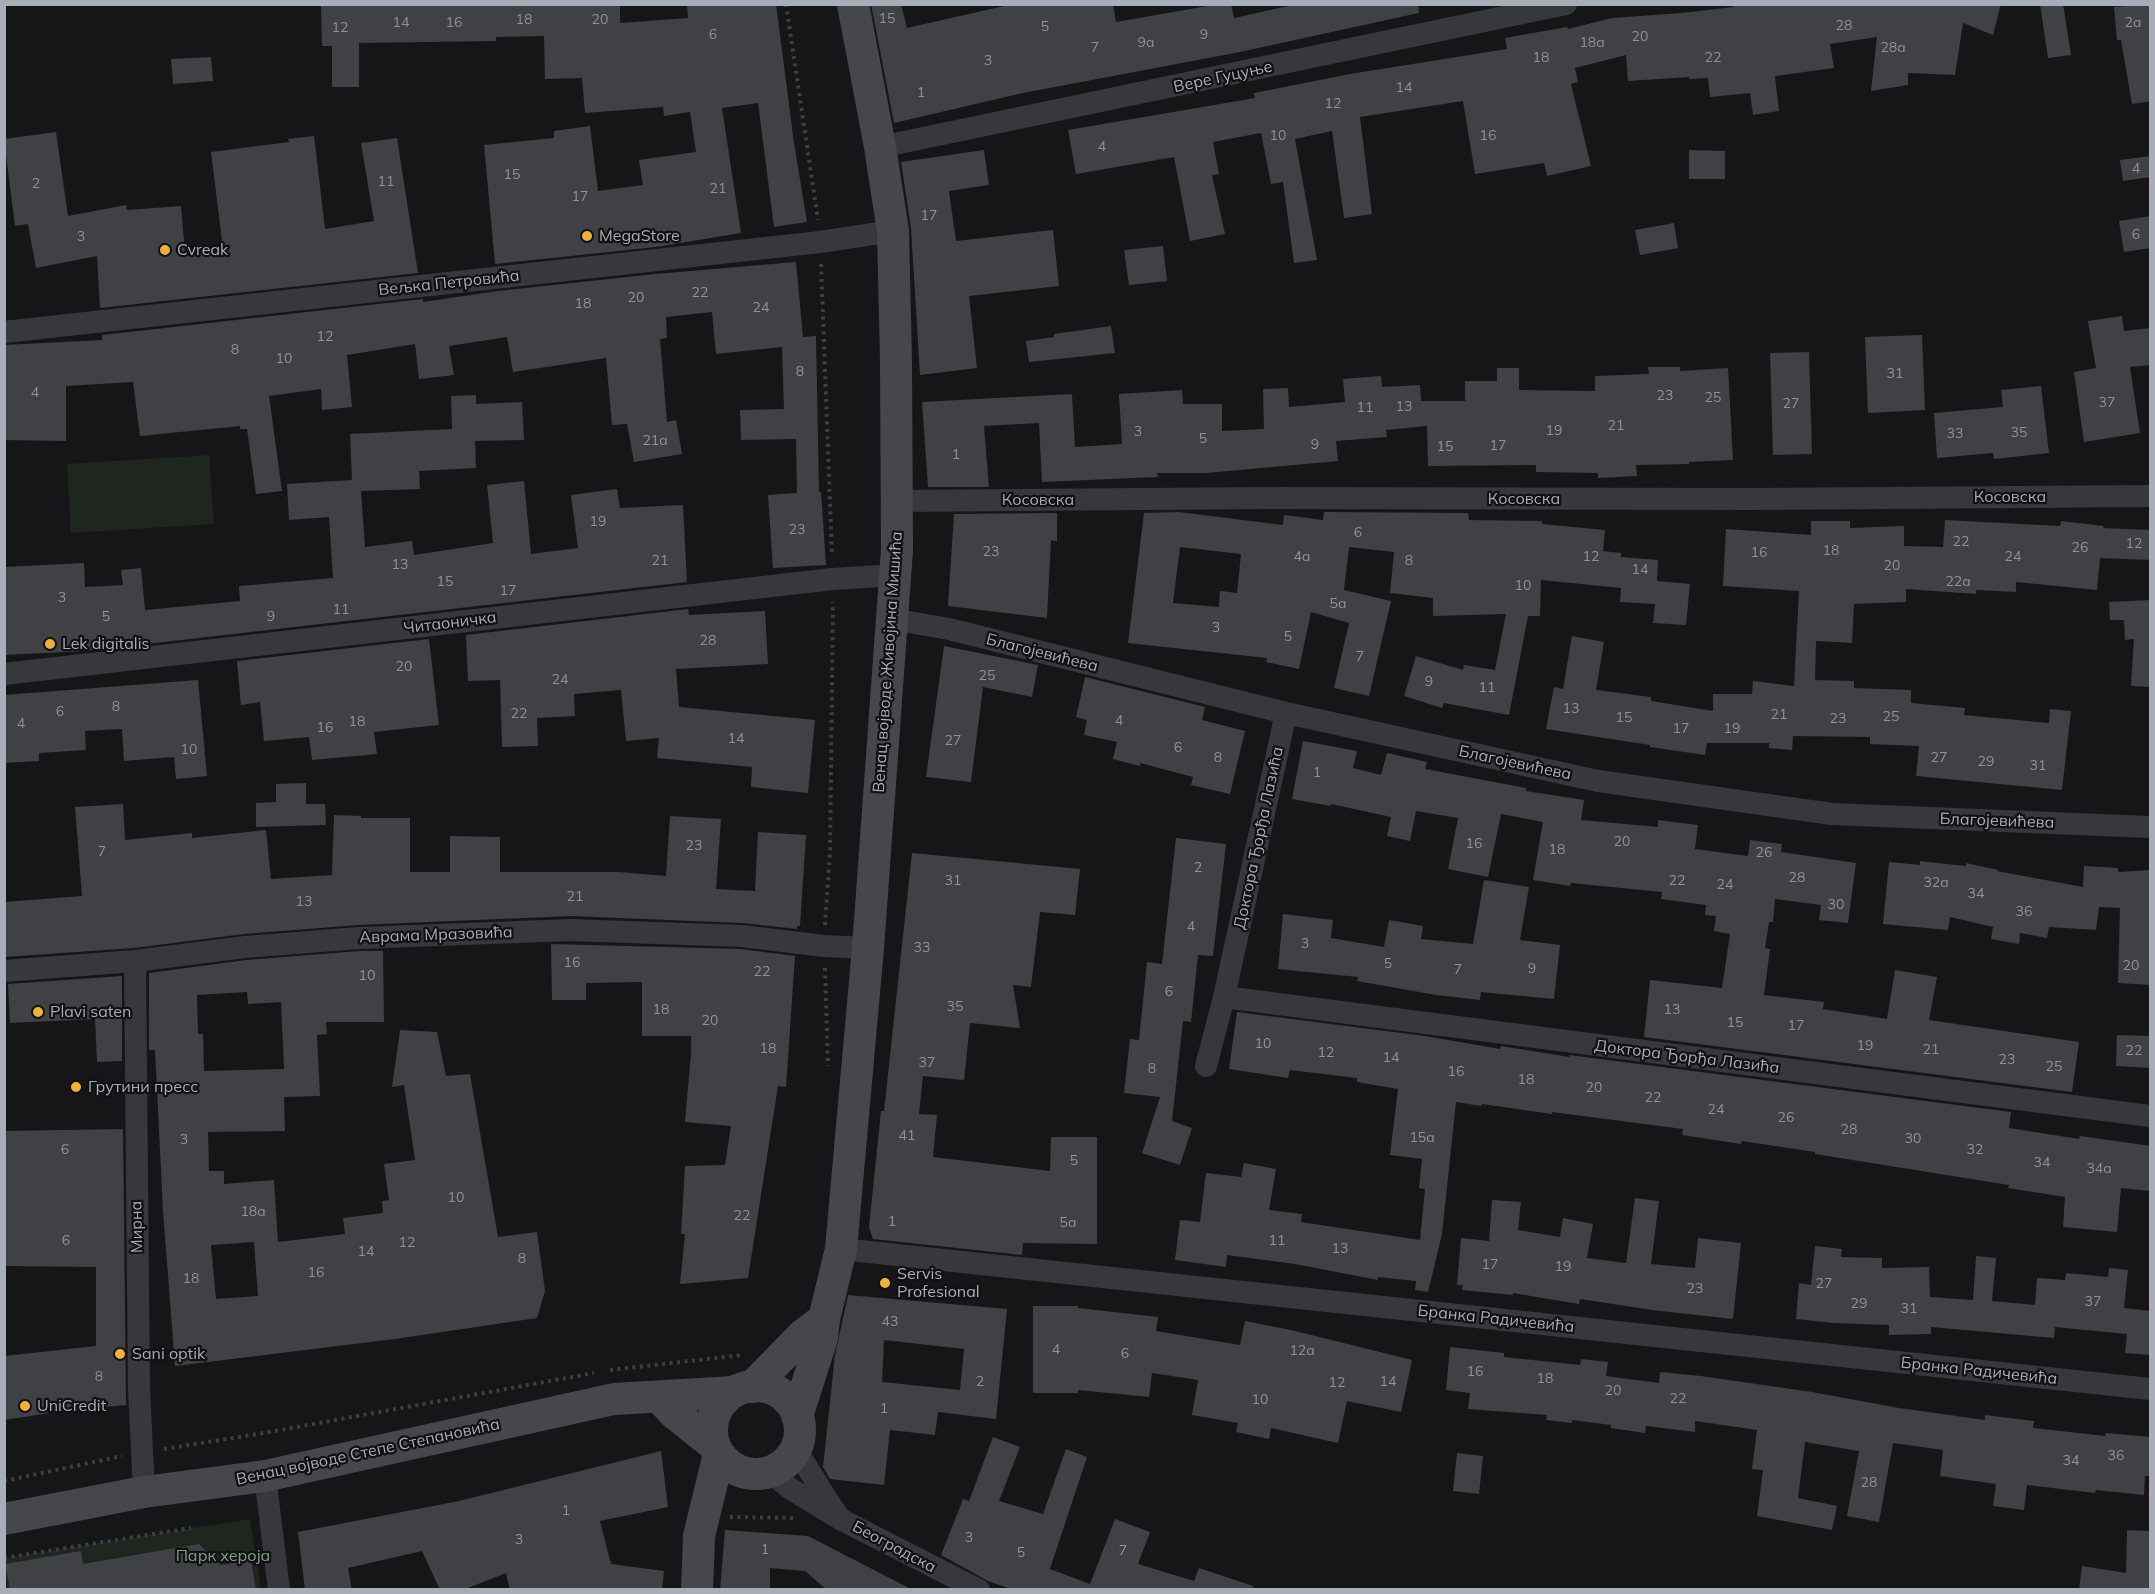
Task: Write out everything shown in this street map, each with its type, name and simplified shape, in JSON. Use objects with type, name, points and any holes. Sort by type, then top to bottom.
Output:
[{"type":"main road","name":"Венац војводе Живојина Мишића","points":[[797,1416],[817,1354],[841,1249],[868,948],[895,575],[897,501],[893,231],[853,4]]},
{"type":"main road","points":[[697,1590],[698,1548],[716,1449],[712,1424],[715,1414],[720,1405],[743,1390],[803,1335],[824,1319]]},
{"type":"main road","points":[[704,1516],[765,1473],[788,1460],[799,1439],[800,1427],[797,1416],[792,1405],[783,1396],[773,1390],[743,1390]]},
{"type":"main road","name":"Венац војводе Степе Степановића","points":[[4,1519],[144,1492],[265,1476],[614,1399],[743,1390]]},
{"type":"main road","points":[[660,1397],[674,1413],[716,1449],[727,1463],[749,1474],[765,1473]]},
{"type":"street","name":"Вере Гуцуње","points":[[880,147],[1566,4]]},
{"type":"street","name":"Вељка Петровића","points":[[4,332],[820,242],[893,231]]},
{"type":"street","name":"Косовска","points":[[897,501],[2151,496]]},
{"type":"street","name":"Читаоничка","points":[[4,674],[833,579],[895,575]]},
{"type":"street","name":"Благојевићева","points":[[892,619],[949,629],[1286,713],[1598,781],[1821,812],[2151,827]]},
{"type":"street","name":"Доктора Ђорђа Лазића","points":[[1206,1066],[1224,997],[1286,713]]},
{"type":"street","name":"Аврама Мразовића","points":[[4,971],[135,961],[245,947],[347,939],[570,930],[742,936],[824,946],[868,948]]},
{"type":"street","name":"Мирна","points":[[135,961],[141,1452],[144,1492]]},
{"type":"street","name":"Доктора Ђорђа Лазића","points":[[1224,997],[2151,1116]]},
{"type":"street","name":"Бранка Радичевића","points":[[841,1249],[2151,1389]]},
{"type":"street","name":"Београдска","points":[[795,1450],[808,1466],[824,1497],[842,1520]]},
{"type":"street","name":"Београдска","points":[[765,1473],[842,1520],[979,1590]]},
{"type":"street","points":[[265,1476],[279,1590]]},
{"type":"path","points":[[786,4],[820,242],[833,579],[830,853],[824,946],[828,1073]]},
{"type":"path","points":[[4,1480],[141,1452],[264,1433],[617,1368],[740,1356],[749,1353]]},
{"type":"path","points":[[4,1558],[191,1528]]},
{"type":"green space","points":[[209,455],[214,524],[71,533],[67,464]]},
{"type":"green space","name":"Парк хероја","points":[[250,1519],[261,1589],[5,1590],[5,1558]]},
{"type":"building","points":[[321,4],[620,4],[620,23],[688,18],[687,4],[776,4],[807,222],[774,227],[758,103],[722,108],[741,233],[656,247],[495,264],[484,145],[554,138],[554,131],[590,126],[598,191],[643,185],[639,160],[696,152],[690,112],[664,116],[663,107],[585,113],[582,78],[545,79],[544,36],[496,37],[496,41],[359,43],[359,87],[332,87],[332,46],[322,46]]},
{"type":"building","points":[[871,4],[901,4],[907,28],[1013,4],[1113,4],[1116,22],[1219,4],[1231,4],[1234,18],[1297,4],[1418,4],[1419,13],[1240,52],[1023,93],[894,123]]},
{"type":"building","points":[[1733,4],[2001,4],[1993,35],[1963,23],[1955,75],[1908,73],[1908,85],[1871,91],[1877,37],[1830,44],[1834,68],[1775,76],[1779,111],[1753,115],[1750,93],[1710,97],[1708,78],[1628,81],[1626,55],[1575,68],[1578,82],[1571,84],[1591,166],[1547,176],[1544,163],[1475,174],[1463,101],[1360,117],[1372,214],[1344,218],[1332,131],[1295,139],[1317,260],[1294,263],[1283,182],[1271,184],[1261,133],[1213,142],[1219,174],[1212,175],[1225,234],[1190,241],[1174,157],[1076,174],[1068,130],[1255,98],[1254,93],[1350,74],[1507,49],[1505,38],[1567,27],[1568,29],[1612,18],[1682,13],[1733,7]]},
{"type":"building","points":[[2040,4],[2063,4],[2071,55],[2048,58]]},
{"type":"building","points":[[2151,4],[2151,101],[2132,104],[2121,40],[2117,40],[2114,7]]},
{"type":"building","points":[[211,57],[213,81],[173,84],[171,59]]},
{"type":"building","points":[[56,132],[68,216],[126,205],[127,210],[181,206],[185,254],[223,249],[211,152],[289,142],[288,139],[314,136],[325,229],[374,221],[361,143],[397,138],[418,273],[100,308],[97,256],[36,268],[28,224],[15,226],[4,139]]},
{"type":"building","points":[[984,150],[989,185],[949,191],[956,241],[1053,230],[1059,286],[969,296],[977,368],[920,375],[911,228],[901,162]]},
{"type":"building","points":[[1689,150],[1725,151],[1725,179],[1689,179]]},
{"type":"building","points":[[2151,156],[2151,177],[2123,181],[2120,160]]},
{"type":"building","points":[[2151,216],[2151,248],[2124,252],[2119,221]]},
{"type":"building","points":[[1674,223],[1678,248],[1640,255],[1635,230]]},
{"type":"building","points":[[1163,246],[1167,281],[1129,285],[1124,250]]},
{"type":"building","points":[[796,262],[803,337],[816,336],[819,492],[821,492],[826,565],[773,568],[768,495],[797,493],[796,439],[741,440],[740,410],[784,409],[782,347],[716,354],[712,312],[666,317],[667,338],[660,339],[667,422],[676,420],[682,454],[634,462],[627,424],[612,425],[606,358],[513,372],[507,337],[449,346],[454,375],[419,379],[415,344],[347,355],[352,407],[322,410],[321,389],[269,396],[282,491],[256,494],[247,429],[240,429],[240,426],[140,436],[133,382],[66,386],[66,441],[4,440],[4,345],[102,340],[102,335],[423,299],[423,302],[498,291],[655,274]]},
{"type":"building","points":[[2122,316],[2124,331],[2151,328],[2151,365],[2130,367],[2140,433],[2084,442],[2074,372],[2096,368],[2088,321]]},
{"type":"building","points":[[1111,326],[1115,353],[1029,362],[1026,341],[1054,337],[1054,334]]},
{"type":"building","points":[[1922,335],[1925,410],[1868,413],[1865,337]]},
{"type":"building","points":[[1809,352],[1812,454],[1773,455],[1770,353]]},
{"type":"building","points":[[1648,367],[1680,367],[1680,371],[1728,368],[1733,460],[1636,465],[1637,476],[1598,478],[1598,473],[1536,472],[1536,465],[1428,466],[1427,426],[1386,430],[1387,437],[1336,441],[1338,461],[1206,473],[1157,473],[1158,477],[1042,482],[1039,423],[984,426],[989,487],[928,487],[922,402],[1072,394],[1075,447],[1122,444],[1119,394],[1182,390],[1183,404],[1222,404],[1222,431],[1264,429],[1263,389],[1288,388],[1289,407],[1345,402],[1343,379],[1381,376],[1382,387],[1420,385],[1421,401],[1465,401],[1465,381],[1497,381],[1497,368],[1519,368],[1519,390],[1595,391],[1595,376],[1649,374]]},
{"type":"building","points":[[2041,386],[2049,453],[1994,459],[1993,453],[1937,458],[1934,413],[2003,407],[2001,390]]},
{"type":"building","points":[[476,395],[476,404],[522,402],[524,440],[475,441],[476,468],[419,471],[420,489],[361,491],[365,547],[412,541],[414,555],[493,543],[487,485],[524,481],[531,554],[578,548],[571,495],[617,489],[620,508],[683,505],[687,582],[85,651],[4,655],[4,567],[84,563],[85,587],[123,585],[121,570],[141,568],[145,610],[240,601],[239,586],[333,578],[329,517],[289,520],[287,484],[352,480],[350,434],[452,429],[451,396]]},
{"type":"building","points":[[1179,512],[1283,525],[1284,515],[1323,520],[1324,512],[1468,513],[1469,520],[1542,521],[1542,524],[1605,530],[1603,551],[1621,553],[1621,557],[1658,560],[1657,581],[1690,584],[1686,625],[1653,623],[1655,604],[1620,602],[1621,588],[1541,580],[1540,616],[1528,616],[1509,715],[1444,703],[1442,708],[1404,696],[1416,656],[1463,670],[1464,665],[1495,670],[1506,614],[1433,616],[1433,598],[1390,593],[1394,552],[1349,547],[1344,590],[1391,601],[1369,696],[1334,688],[1349,623],[1311,612],[1299,669],[1266,662],[1267,658],[1128,643],[1144,513]],"holes":[[[1180,547],[1241,554],[1237,593],[1220,591],[1219,607],[1173,603]]]},
{"type":"building","points":[[1057,513],[1057,541],[1051,540],[1047,618],[948,606],[954,514]]},
{"type":"building","points":[[1945,520],[2060,526],[2061,521],[2104,526],[2103,528],[2151,530],[2151,560],[2100,558],[2097,590],[2016,582],[2016,592],[1976,590],[1976,594],[1906,589],[1906,602],[1854,604],[1852,643],[1816,641],[1815,680],[1854,681],[1854,688],[1911,690],[1911,703],[1965,708],[1964,715],[2049,723],[2050,709],[2071,711],[2062,790],[1916,776],[1919,746],[1870,744],[1870,737],[1793,736],[1792,750],[1769,748],[1769,743],[1707,743],[1705,755],[1546,729],[1554,687],[1563,689],[1572,636],[1604,642],[1596,690],[1651,697],[1651,701],[1713,711],[1713,694],[1752,694],[1753,681],[1794,686],[1799,591],[1723,586],[1726,529],[1811,535],[1811,521],[1850,521],[1850,528],[1904,526],[1904,546],[1943,547]]},
{"type":"building","points":[[2151,600],[2151,687],[2131,686],[2134,639],[2125,640],[2124,620],[2110,620],[2109,602]]},
{"type":"building","points":[[688,609],[689,615],[765,611],[768,664],[676,669],[679,707],[815,720],[808,793],[751,787],[752,767],[657,758],[659,738],[626,741],[621,690],[574,694],[575,716],[537,718],[538,746],[502,747],[500,680],[468,681],[466,635]]},
{"type":"building","points":[[429,639],[439,725],[374,732],[377,754],[312,760],[309,737],[264,741],[260,702],[241,705],[237,661]]},
{"type":"building","points":[[944,646],[1038,665],[1032,697],[983,687],[971,782],[926,777]]},
{"type":"building","points":[[1085,677],[1205,707],[1202,720],[1245,731],[1230,794],[1191,785],[1193,777],[1140,763],[1140,766],[1113,759],[1117,742],[1084,735],[1087,720],[1076,717]]},
{"type":"building","points":[[198,680],[207,776],[176,779],[174,757],[124,761],[122,729],[85,731],[86,750],[39,753],[39,761],[4,763],[4,695]]},
{"type":"building","points":[[1303,741],[1357,751],[1353,768],[1381,775],[1387,753],[1427,762],[1425,769],[1526,788],[1526,791],[1584,800],[1581,820],[1658,827],[1658,820],[1698,825],[1695,849],[1748,856],[1750,840],[1782,844],[1781,852],[1856,863],[1848,923],[1819,920],[1821,905],[1775,899],[1773,922],[1769,922],[1765,948],[1770,949],[1764,995],[1824,1002],[1823,1009],[1887,1019],[1895,970],[1937,977],[1929,1020],[2079,1042],[2072,1092],[1644,1037],[1650,980],[1722,988],[1730,934],[1714,931],[1716,916],[1705,915],[1706,905],[1661,899],[1662,892],[1571,883],[1570,886],[1533,880],[1543,822],[1501,814],[1488,877],[1448,869],[1458,818],[1416,811],[1410,841],[1387,836],[1391,817],[1331,804],[1331,806],[1292,799]]},
{"type":"building","points":[[306,783],[306,804],[325,804],[326,825],[256,827],[256,803],[276,802],[276,784]]},
{"type":"building","points":[[123,804],[125,840],[192,833],[192,838],[266,830],[271,879],[332,875],[334,815],[361,816],[361,818],[410,818],[410,872],[450,872],[450,836],[500,837],[500,872],[619,872],[666,876],[670,816],[721,819],[716,889],[755,891],[758,832],[806,835],[800,926],[797,926],[797,929],[743,923],[570,916],[358,925],[244,934],[134,948],[4,957],[4,902],[82,896],[75,807]]},
{"type":"building","points":[[1176,838],[1226,844],[1213,956],[1198,955],[1191,1022],[1183,1021],[1172,1121],[1192,1128],[1180,1165],[1142,1153],[1160,1097],[1124,1093],[1130,1039],[1139,1040],[1147,962],[1162,964]]},
{"type":"building","points":[[912,853],[1080,869],[1075,915],[1040,912],[1031,987],[1013,985],[1020,1028],[970,1023],[964,1080],[923,1076],[919,1114],[937,1115],[933,1157],[1050,1171],[1051,1137],[1097,1137],[1097,1244],[1023,1243],[1022,1255],[873,1239],[869,1227]]},
{"type":"building","points":[[1920,861],[1966,866],[1966,863],[2083,887],[2084,866],[2118,868],[2118,872],[2151,870],[2151,985],[2118,983],[2120,908],[2099,907],[2096,930],[2049,927],[2047,938],[2020,933],[2019,944],[1991,939],[1993,927],[1950,917],[1948,930],[1883,924],[1889,862],[1920,865]]},
{"type":"building","points":[[1484,880],[1529,887],[1520,940],[1560,945],[1554,999],[1481,992],[1480,1000],[1357,981],[1358,977],[1278,969],[1283,914],[1333,920],[1331,938],[1384,947],[1389,920],[1423,926],[1421,939],[1473,944]]},
{"type":"building","points":[[551,944],[741,949],[795,956],[786,1087],[778,1086],[748,1278],[680,1284],[685,1234],[681,1234],[685,1166],[725,1165],[731,1126],[685,1122],[691,1036],[642,1036],[642,982],[586,983],[586,1000],[552,1000]]},
{"type":"building","points":[[383,951],[384,1022],[326,1022],[327,1034],[317,1035],[320,1096],[284,1097],[285,1131],[208,1132],[209,1171],[224,1171],[224,1184],[274,1180],[278,1242],[345,1234],[343,1218],[383,1213],[382,1201],[389,1200],[384,1164],[415,1160],[404,1085],[392,1087],[400,1030],[437,1032],[446,1076],[470,1074],[498,1237],[537,1232],[545,1291],[537,1318],[395,1339],[175,1366],[163,1211],[155,1050],[149,1050],[149,973],[246,960]],"holes":[[[247,992],[248,1004],[281,1002],[284,1069],[204,1071],[203,1034],[198,1034],[197,995]],[[254,1242],[258,1296],[216,1299],[211,1245]]]},
{"type":"building","points":[[122,976],[122,1061],[97,1062],[95,1019],[10,1023],[8,984]]},
{"type":"building","points":[[1237,1012],[1425,1036],[1500,1049],[1501,1046],[1569,1057],[1569,1055],[2011,1112],[2009,1128],[2079,1139],[2080,1136],[2151,1146],[2151,1191],[2121,1188],[2117,1232],[2063,1227],[2065,1197],[2008,1188],[2009,1185],[1815,1154],[1815,1152],[1682,1135],[1683,1129],[1456,1102],[1442,1234],[1428,1292],[1415,1290],[1416,1281],[1378,1277],[1378,1280],[1295,1264],[1227,1255],[1226,1267],[1175,1260],[1180,1220],[1200,1222],[1206,1173],[1241,1177],[1244,1163],[1276,1169],[1269,1210],[1302,1214],[1301,1222],[1420,1240],[1425,1189],[1419,1188],[1422,1159],[1390,1155],[1398,1089],[1357,1082],[1357,1078],[1290,1070],[1288,1078],[1229,1069]]},
{"type":"building","points":[[2117,1035],[2151,1036],[2151,1068],[2116,1066]]},
{"type":"building","points":[[123,1129],[126,1405],[70,1410],[4,1420],[4,1356],[96,1346],[96,1267],[5,1266],[4,1131]]},
{"type":"building","points":[[1635,1198],[1659,1201],[1651,1264],[1695,1268],[1698,1238],[1741,1243],[1733,1319],[1580,1299],[1579,1304],[1513,1293],[1513,1295],[1462,1290],[1463,1285],[1457,1285],[1461,1238],[1489,1241],[1492,1200],[1521,1202],[1518,1230],[1560,1237],[1563,1218],[1593,1224],[1587,1258],[1626,1263]]},
{"type":"building","points":[[1815,1246],[1842,1249],[1841,1257],[1882,1258],[1882,1268],[1929,1267],[1930,1297],[1973,1300],[1976,1256],[1996,1258],[1992,1301],[2035,1305],[2037,1278],[2065,1280],[2066,1273],[2108,1277],[2109,1268],[2128,1270],[2124,1308],[2151,1311],[2151,1355],[2125,1353],[2127,1334],[2055,1327],[2054,1338],[1931,1327],[1931,1334],[1889,1335],[1889,1325],[1796,1319],[1799,1283],[1811,1285]]},
{"type":"building","points":[[848,1295],[1007,1309],[996,1419],[938,1412],[935,1435],[890,1430],[884,1485],[830,1479],[823,1467],[835,1355]],"holes":[[[884,1340],[964,1349],[960,1390],[882,1382]]]},
{"type":"building","points":[[1033,1306],[1078,1306],[1078,1308],[1158,1317],[1156,1331],[1240,1345],[1245,1321],[1412,1360],[1401,1412],[1347,1401],[1338,1443],[1271,1428],[1269,1439],[1236,1432],[1238,1423],[1192,1415],[1198,1380],[1152,1373],[1149,1397],[1078,1390],[1078,1393],[1033,1393]]},
{"type":"building","points":[[1450,1347],[1504,1353],[1504,1357],[1580,1365],[1581,1359],[1608,1362],[1606,1376],[1659,1383],[1660,1372],[1701,1376],[1985,1420],[1985,1415],[2034,1421],[2033,1428],[2105,1436],[2106,1433],[2151,1437],[2151,1476],[2145,1476],[2144,1495],[2096,1490],[2095,1493],[2027,1485],[2024,1510],[1993,1506],[1996,1484],[1940,1476],[1943,1450],[1893,1443],[1879,1522],[1847,1516],[1859,1451],[1805,1442],[1798,1498],[1837,1506],[1832,1530],[1757,1516],[1763,1470],[1752,1469],[1757,1430],[1695,1421],[1695,1432],[1646,1426],[1645,1433],[1611,1428],[1611,1425],[1572,1420],[1572,1423],[1546,1420],[1547,1415],[1468,1409],[1470,1393],[1446,1390]]},
{"type":"building","points":[[993,1437],[1020,1447],[999,1501],[1043,1514],[1066,1449],[1087,1457],[1050,1569],[1090,1584],[1115,1519],[1150,1532],[1138,1564],[1194,1581],[1199,1568],[1253,1586],[1252,1590],[1014,1590],[988,1581],[941,1555],[963,1499],[969,1501]]},
{"type":"building","points":[[661,1451],[668,1507],[600,1521],[611,1564],[664,1571],[662,1590],[510,1590],[506,1573],[463,1590],[440,1590],[422,1551],[348,1568],[352,1590],[305,1590],[298,1532],[459,1501]]},
{"type":"building","points":[[1457,1453],[1483,1456],[1479,1494],[1453,1491]]},
{"type":"building","points":[[725,1530],[808,1536],[913,1590],[827,1590],[805,1571],[770,1568],[770,1590],[720,1590]]},
{"type":"building","points":[[2127,1530],[2151,1531],[2151,1590],[2079,1590],[2082,1566],[2126,1573]]},
{"type":"building","name":"Парк хероја","points":[[199,1544],[221,1565],[251,1560],[256,1590],[10,1590],[5,1564],[81,1551],[83,1564]]},
{"type":"place","name":"MegaStore","points":[[587,236]]},
{"type":"place","name":"Cvreak","points":[[165,250]]},
{"type":"place","name":"Lek digitalis","points":[[50,644]]},
{"type":"place","name":"Plavi saten","points":[[38,1012]]},
{"type":"place","name":"Грутини пресс","points":[[76,1087]]},
{"type":"place","name":"Servis Profesional","points":[[885,1283]]},
{"type":"place","name":"Sani optik","points":[[120,1354]]},
{"type":"place","name":"UniCredit","points":[[25,1406]]}]
